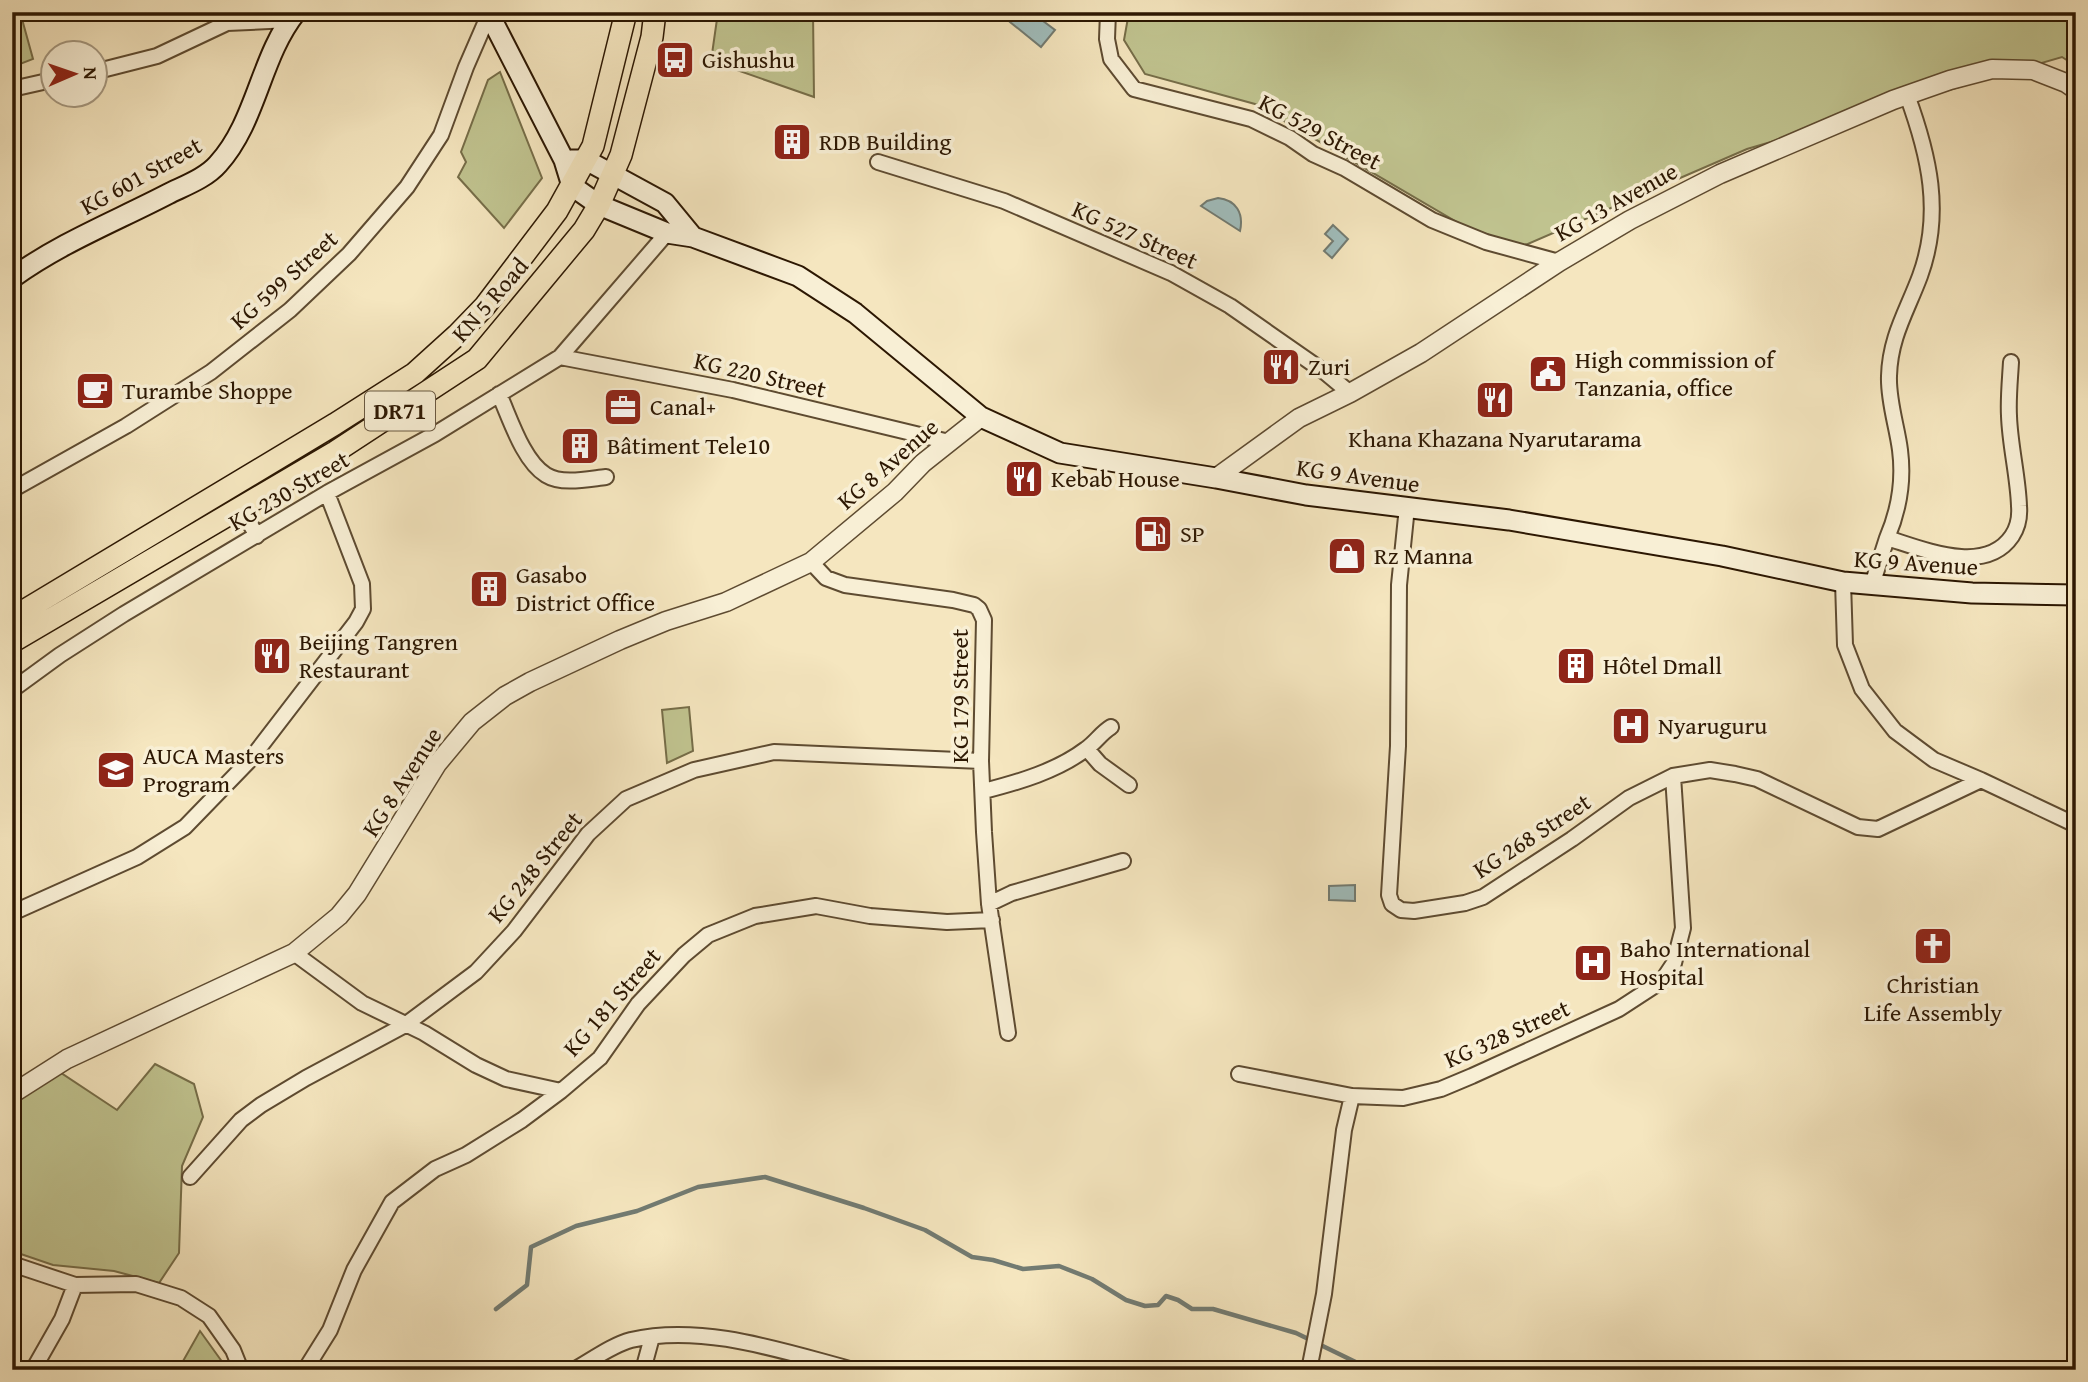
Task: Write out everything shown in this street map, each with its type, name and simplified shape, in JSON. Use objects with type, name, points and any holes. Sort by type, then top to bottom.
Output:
[{"type":"main road","name":"KN 5 Road","points":[[12,618],[415,373],[457,335],[485,306],[557,211],[586,160],[593,146],[626,12]]},
{"type":"main road","name":"KN 5 Road","points":[[12,642],[347,445],[477,359],[584,229],[599,205],[621,155],[652,37],[655,12]]},
{"type":"main road","points":[[489,13],[564,160],[572,186]]},
{"type":"main road","name":"KG 601 Street","points":[[12,278],[90,232],[150,204],[216,167],[240,134],[281,34],[293,16]]},
{"type":"main road","points":[[564,160],[586,160],[665,203],[693,237]]},
{"type":"main road","name":"KG 9 Avenue","points":[[572,186],[599,205],[667,233],[693,237],[751,257],[809,284],[855,313],[981,417],[1060,453],[1306,495],[1509,520],[1722,556],[1843,582],[1972,593],[2076,595]]},
{"type":"street","name":"KG 529 Street","points":[[1108,12],[1107,39],[1111,59],[1134,89],[1251,119],[1344,168],[1432,220],[1486,242],[1559,262]]},
{"type":"street","name":"KG 599 Street","points":[[12,490],[126,426],[211,372],[290,310],[349,254],[407,187],[441,135],[489,13]]},
{"type":"street","points":[[108,68],[157,56],[223,18],[293,16]]},
{"type":"street","name":"KG 13 Avenue","points":[[1216,478],[1299,418],[1421,353],[1559,262],[1630,219],[1720,174],[1907,95],[1992,69],[2033,70],[2066,83],[2076,90]]},
{"type":"street","points":[[12,89],[38,83]]},
{"type":"street","points":[[1872,584],[1896,516],[1901,486],[1900,451],[1888,378],[1891,348],[1899,321],[1920,275],[1932,233],[1933,195],[1928,163],[1907,95]]},
{"type":"street","name":"KG 527 Street","points":[[878,162],[1003,201],[1171,274],[1230,306],[1326,373],[1350,393]]},
{"type":"street","name":"KG 230 Street","points":[[12,690],[124,614],[327,493],[435,434],[560,357],[667,233]]},
{"type":"street","name":"KG 220 Street","points":[[560,357],[733,390],[949,442]]},
{"type":"street","points":[[1888,538],[1970,558],[1990,555],[2006,545],[2018,527],[2020,507],[2009,414],[2011,362]]},
{"type":"street","points":[[499,394],[528,457],[546,475],[569,480],[606,477]]},
{"type":"street","name":"KG 8 Avenue","points":[[12,1094],[68,1059],[294,953],[339,916],[357,894],[437,764],[472,722],[505,696],[630,636],[726,601],[811,562],[981,417]]},
{"type":"street","points":[[12,913],[137,857],[185,827],[250,760],[356,622],[363,609],[362,584],[327,493]]},
{"type":"street","name":"KG 268 Street","points":[[1407,507],[1399,585],[1398,746],[1389,895],[1392,904],[1401,910],[1414,911],[1465,903],[1483,897],[1629,798],[1673,776],[1710,771],[1757,779],[1858,827],[1878,829],[1981,780]]},
{"type":"street","points":[[241,508],[257,536]]},
{"type":"street","name":"KG 179 Street","points":[[811,562],[826,578],[845,585],[974,605],[984,620],[981,761],[989,904],[1008,1033]]},
{"type":"street","points":[[1843,582],[1845,645],[1861,689],[1895,731],[1934,760],[2076,825]]},
{"type":"street","points":[[984,791],[1052,769],[1087,748],[1102,732],[1111,727]]},
{"type":"street","points":[[1087,748],[1100,764],[1129,785]]},
{"type":"street","name":"KG 248 Street","points":[[190,1177],[241,1120],[261,1105],[405,1025],[476,972],[514,931],[588,834],[626,799],[694,770],[774,752],[981,761]]},
{"type":"street","name":"KG 328 Street","points":[[1239,1074],[1352,1096],[1403,1097],[1441,1089],[1619,1009],[1662,981],[1674,963],[1683,928],[1673,776]]},
{"type":"street","points":[[989,904],[1012,893],[1122,861]]},
{"type":"street","name":"KG 181 Street","points":[[294,953],[362,1003],[424,1033],[476,1065],[506,1079],[561,1091],[600,1058],[638,1004],[684,955],[708,935],[755,916],[816,906],[870,916],[947,922],[992,920]]},
{"type":"street","points":[[305,1370],[330,1330],[354,1269],[392,1202],[435,1169],[466,1155],[561,1091]]},
{"type":"street","points":[[1309,1370],[1324,1294],[1344,1130],[1352,1096]]},
{"type":"street","points":[[12,1264],[75,1285],[136,1284],[181,1298],[209,1316],[233,1350],[242,1370]]},
{"type":"street","points":[[33,1370],[62,1319],[75,1285]]},
{"type":"street","points":[[574,1370],[629,1341],[681,1336],[747,1342],[855,1370]]},
{"type":"street","points":[[643,1370],[652,1337]]},
{"type":"green space","points":[[12,12],[27,12],[22,19],[33,59],[15,66],[12,64]]},
{"type":"green space","points":[[718,12],[813,12],[814,97],[711,61]]},
{"type":"green space","points":[[1129,12],[2076,12],[2076,66],[2062,57],[1747,149],[1521,247],[1462,225],[1255,104],[1145,74],[1124,40]]},
{"type":"green space","points":[[500,72],[542,178],[504,228],[458,177],[466,162],[461,152],[488,80]]},
{"type":"green space","points":[[689,707],[693,751],[667,763],[662,710]]},
{"type":"green space","points":[[155,1064],[194,1084],[203,1117],[182,1166],[179,1253],[159,1283],[114,1271],[53,1265],[12,1251],[12,1094],[58,1071],[117,1110]]},
{"type":"green space","points":[[200,1331],[228,1370],[178,1370]]},
{"type":"water","points":[[1018,12],[1031,12],[1055,30],[1041,47],[1010,22]]},
{"type":"water","points":[[1218,198],[1230,201],[1237,208],[1241,219],[1240,231],[1201,206]]},
{"type":"water","points":[[1333,225],[1348,239],[1332,258],[1324,251],[1333,241],[1325,234]]},
{"type":"water","points":[[1355,885],[1355,901],[1329,900],[1329,886]]},
{"type":"waterway","points":[[496,1309],[527,1285],[531,1247],[576,1226],[637,1211],[698,1187],[765,1177],[925,1230],[972,1257],[1023,1269],[1059,1266],[1092,1279],[1126,1300],[1145,1306],[1158,1305],[1166,1296],[1192,1309],[1213,1309],[1296,1333],[1372,1370]]},
{"type":"place","name":"Gishushu","points":[[675,60]]},
{"type":"place","name":"RDB Building","points":[[792,142]]},
{"type":"place","name":"Zuri","points":[[1281,367]]},
{"type":"place","name":"High commission of Tanzania, office","points":[[1548,374]]},
{"type":"place","name":"Turambe Shoppe","points":[[95,391]]},
{"type":"place","name":"Khana Khazana Nyarutarama","points":[[1495,400]]},
{"type":"place","name":"Canal+","points":[[623,407]]},
{"type":"place","name":"Bâtiment Tele10","points":[[580,446]]},
{"type":"place","name":"Kebab House","points":[[1024,479]]},
{"type":"place","name":"SP","points":[[1153,534]]},
{"type":"place","name":"Rz Manna","points":[[1347,556]]},
{"type":"place","name":"Gasabo District Office","points":[[489,589]]},
{"type":"place","name":"Beijing Tangren Restaurant","points":[[272,656]]},
{"type":"place","name":"Hôtel Dmall","points":[[1576,666]]},
{"type":"place","name":"Nyaruguru","points":[[1631,726]]},
{"type":"place","name":"AUCA Masters Program","points":[[116,770]]},
{"type":"place","name":"Christian Life Assembly","points":[[1933,946]]},
{"type":"place","name":"Baho International Hospital","points":[[1593,963]]}]
